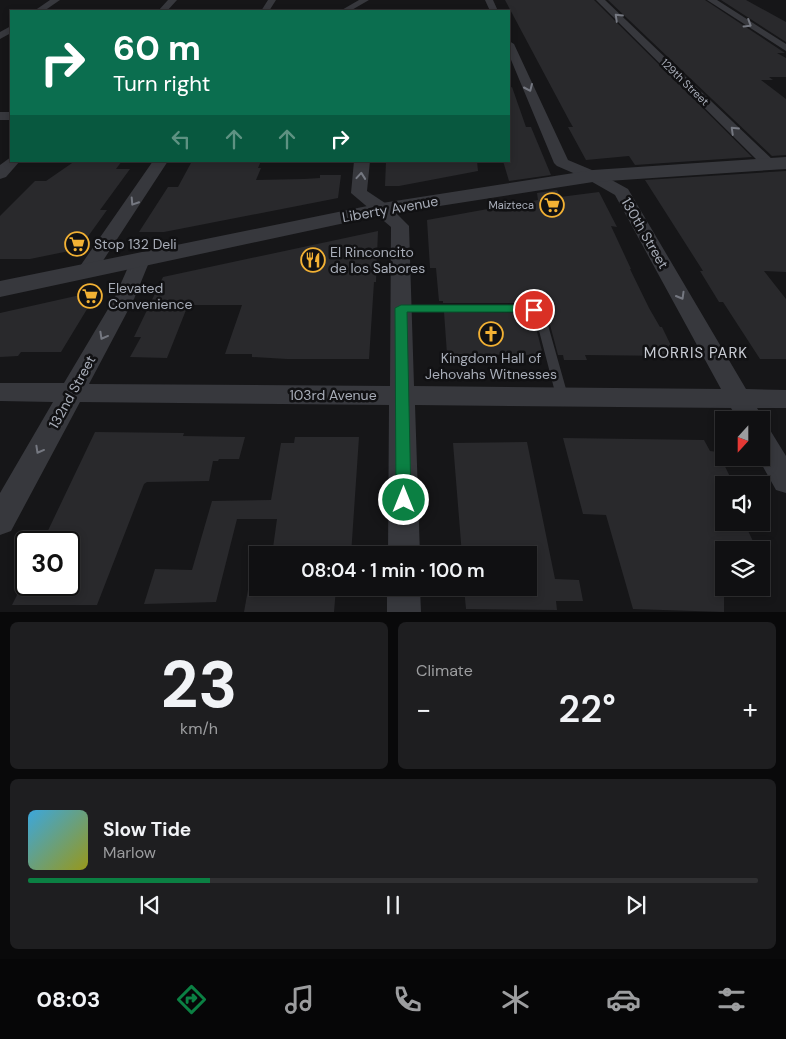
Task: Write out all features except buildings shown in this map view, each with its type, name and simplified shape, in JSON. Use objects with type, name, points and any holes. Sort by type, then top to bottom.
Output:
[{"type":"street","points":[[40,10],[56,0]]},
{"type":"street","points":[[163,10],[173,0]]},
{"type":"street","points":[[346,10],[365,0]]},
{"type":"street","name":"129th Street","points":[[600,0],[778,164]]},
{"type":"street","points":[[711,0],[786,48]]},
{"type":"street","name":"130th Street","points":[[510,46],[562,163],[593,176],[622,192],[745,410]]},
{"type":"street","points":[[0,174],[12,162]]},
{"type":"street","points":[[86,272],[160,162]]},
{"type":"street","points":[[362,162],[359,193],[382,209],[400,226],[404,546]]},
{"type":"street","name":"Liberty Avenue","points":[[0,289],[382,209],[593,176],[778,164]]},
{"type":"street","name":"132nd Street","points":[[0,521],[124,298],[140,260]]},
{"type":"street","name":"103rd Avenue","points":[[0,392],[562,396],[745,410],[786,399]]},
{"type":"street","points":[[770,453],[786,481]]},
{"type":"street","points":[[404,596],[404,612]]},
{"type":"lane","points":[[401,308],[523,308],[534,310],[540,318],[562,396]]},
{"type":"place","name":"Maizteca","points":[[552,205]]},
{"type":"place","name":"Stop 132 Deli","points":[[77,244]]},
{"type":"place","name":"El Rinconcito de los Sabores","points":[[313,260]]},
{"type":"place","name":"Elevated Convenience","points":[[90,296]]},
{"type":"place","name":"Kingdom Hall of Jehovahs Witnesses","points":[[491,334]]},
{"type":"district","name":"MORRIS PARK","points":[[696,353]]},
{"type":"route","points":[[404,500],[401,308],[523,308],[534,310]]}]
